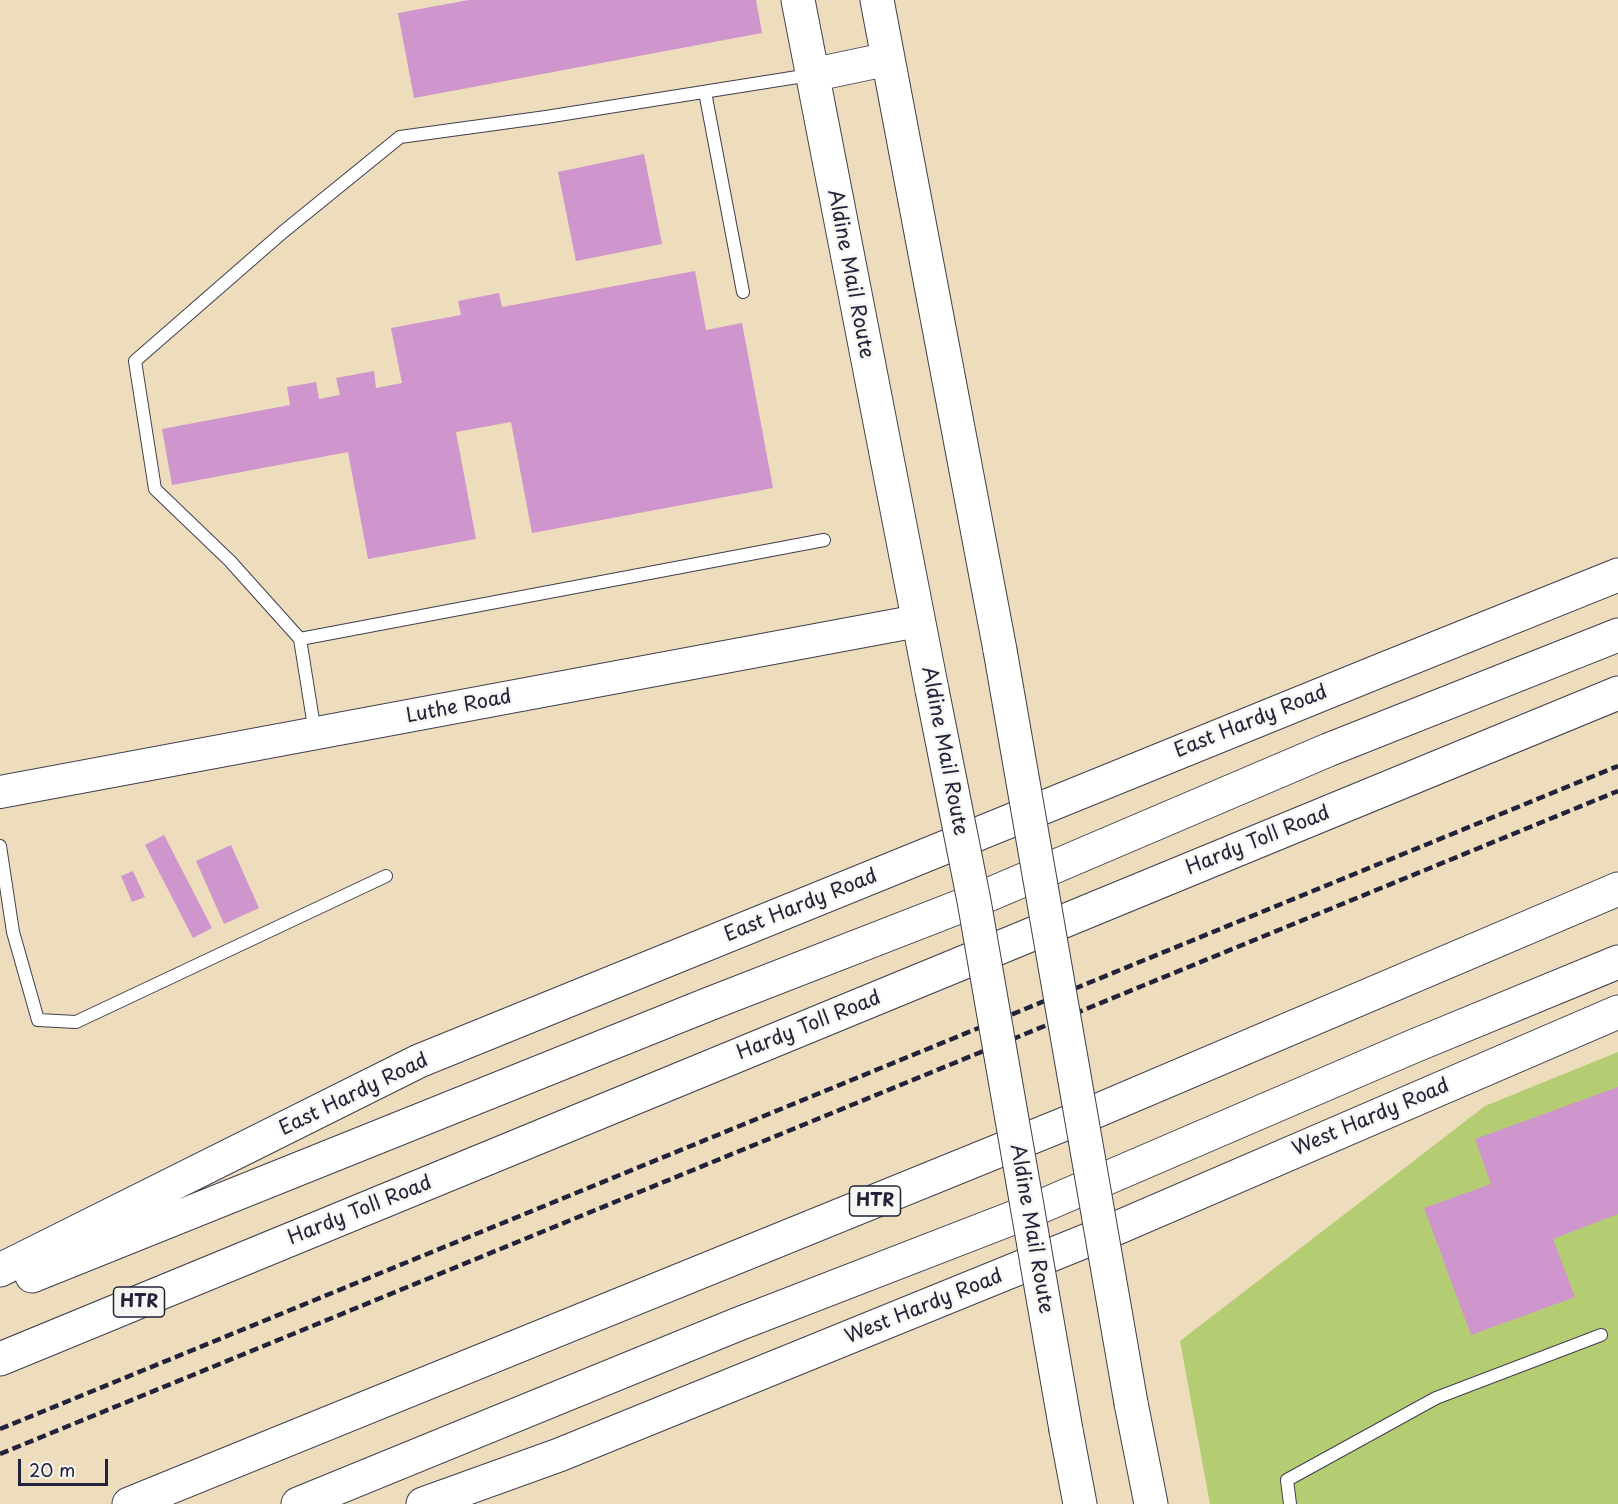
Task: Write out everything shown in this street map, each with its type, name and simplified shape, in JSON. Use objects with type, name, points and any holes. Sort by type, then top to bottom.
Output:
[{"type":"main road","name":"Aldine Mail Route","points":[[798,0],[974,901],[1080,1504]]},
{"type":"main road","points":[[877,0],[1000,650],[1131,1403],[1151,1504]]},
{"type":"main road","points":[[812,75],[888,59]]},
{"type":"main road","name":"East Hardy Road","points":[[0,1270],[419,1061],[1618,575]]},
{"type":"main road","points":[[0,1289],[710,1004],[974,901],[1328,750],[1618,635]]},
{"type":"main road","name":"Hardy Toll Road","points":[[0,1359],[1618,693]]},
{"type":"main road","name":"HTR","points":[[129,1504],[1094,1112],[1618,889]]},
{"type":"main road","points":[[298,1504],[736,1325],[1028,1212],[1414,1046],[1618,962]]},
{"type":"main road","name":"West Hardy Road","points":[[423,1504],[559,1455],[1110,1231],[1618,1012]]},
{"type":"street","name":"Luthe Road","points":[[0,792],[918,621]]},
{"type":"lane","points":[[315,734],[300,639],[230,561],[155,489],[135,361],[283,232],[400,137],[546,117],[812,75]]},
{"type":"lane","points":[[705,92],[743,292]]},
{"type":"lane","points":[[300,639],[824,540]]},
{"type":"lane","points":[[0,846],[13,932],[38,1020],[76,1022],[386,876]]},
{"type":"lane","points":[[1290,1504],[1287,1480],[1436,1398],[1601,1335]]},
{"type":"green space","points":[[1618,1052],[1618,1504],[1210,1504],[1180,1341],[1485,1106]]},
{"type":"building","points":[[469,0],[756,0],[762,33],[414,98],[398,13]]},
{"type":"building","points":[[644,154],[662,244],[576,261],[558,172]]},
{"type":"building","points":[[695,271],[706,330],[742,323],[773,488],[532,533],[511,422],[456,432],[476,539],[368,559],[348,452],[172,485],[162,429],[290,405],[287,387],[316,382],[319,399],[340,395],[336,378],[374,371],[376,388],[402,383],[391,328],[461,315],[458,301],[499,293],[502,307]]},
{"type":"building","points":[[164,835],[212,928],[193,938],[145,845]]},
{"type":"building","points":[[231,845],[259,908],[224,924],[196,861]]},
{"type":"building","points":[[133,871],[145,897],[132,902],[121,876]]},
{"type":"building","points":[[1618,1087],[1618,1214],[1553,1239],[1575,1297],[1471,1335],[1424,1208],[1491,1184],[1475,1139]]},
{"type":"railway","points":[[0,1429],[1618,766]]},
{"type":"railway","points":[[0,1454],[1618,791]]}]
